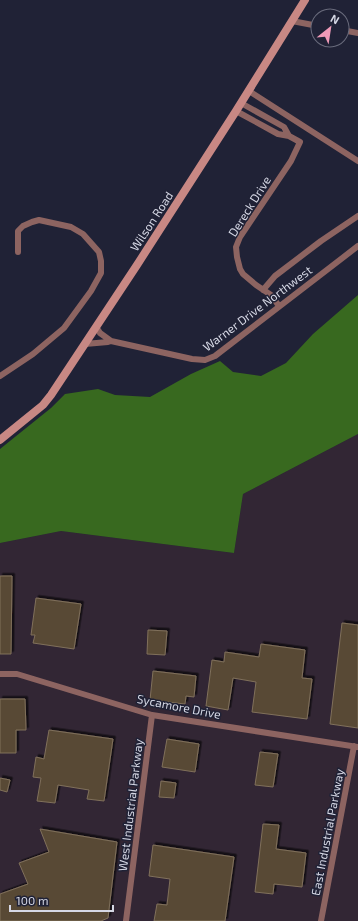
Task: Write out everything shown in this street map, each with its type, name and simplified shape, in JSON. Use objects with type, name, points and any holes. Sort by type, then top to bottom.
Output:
[{"type":"street","name":"Wilson Road","points":[[0,440],[43,405],[51,395],[236,111],[305,0]]},
{"type":"street","points":[[292,21],[310,24]]},
{"type":"street","points":[[248,91],[358,161]]},
{"type":"street","name":"Dereck Drive","points":[[241,103],[284,126],[289,136],[300,142],[291,161],[240,237],[236,247],[240,269],[243,274],[271,295],[278,306]]},
{"type":"street","points":[[236,111],[278,134],[289,136]]},
{"type":"street","name":"Warner Drive Northwest","points":[[263,290],[275,276],[320,241],[358,216]]},
{"type":"street","points":[[0,376],[32,354],[64,328],[91,291],[101,273],[99,252],[84,234],[71,227],[39,220],[23,226],[18,231],[18,252]]},
{"type":"street","name":"Warner Drive Northwest","points":[[96,327],[100,333],[111,341],[192,359],[205,360],[214,356],[358,246]]},
{"type":"street","points":[[85,344],[111,341]]},
{"type":"street","name":"Sycamore Drive","points":[[0,674],[17,674],[152,715],[356,746]]},
{"type":"street","name":"West Industrial Parkway","points":[[126,921],[152,715]]},
{"type":"street","name":"East Industrial Parkway","points":[[321,921],[356,746]]},
{"type":"shaded area","points":[[358,434],[358,921],[0,921],[0,543],[61,531],[234,553],[243,494]]},
{"type":"green space","points":[[358,295],[358,434],[243,494],[234,553],[61,531],[0,543],[0,449],[51,408],[65,394],[98,389],[115,395],[150,397],[191,374],[220,361],[233,372],[261,376],[286,363],[313,334]]},
{"type":"building","points":[[0,576],[12,576],[11,654],[0,654]]},
{"type":"building","points":[[36,598],[81,604],[74,649],[33,643],[35,635],[31,635]]},
{"type":"building","points":[[342,623],[358,625],[358,728],[330,724]]},
{"type":"building","points":[[148,630],[167,631],[165,655],[147,654]]},
{"type":"building","points":[[261,644],[305,650],[302,678],[312,679],[307,719],[252,712],[256,682],[233,678],[228,710],[206,706],[212,660],[224,662],[225,652],[259,657]]},
{"type":"building","points":[[153,671],[196,676],[194,697],[186,696],[185,704],[150,700]]},
{"type":"building","points":[[0,699],[25,699],[26,730],[16,730],[16,753],[0,753]]},
{"type":"building","points":[[49,730],[113,739],[104,801],[87,799],[89,790],[58,785],[55,803],[37,801],[41,778],[33,777],[36,757],[44,759]]},
{"type":"building","points":[[167,739],[199,744],[195,772],[162,767]]},
{"type":"building","points":[[260,752],[278,754],[273,787],[255,785]]},
{"type":"building","points":[[0,778],[10,780],[7,792],[0,790]]},
{"type":"building","points":[[161,781],[176,783],[174,798],[159,797]]},
{"type":"building","points":[[263,824],[279,825],[276,849],[306,853],[302,887],[274,884],[273,894],[255,892]]},
{"type":"building","points":[[40,829],[117,842],[108,918],[101,921],[0,921],[0,894],[28,884],[19,863],[49,852]]},
{"type":"building","points":[[153,845],[234,857],[225,921],[154,921],[157,904],[167,905],[170,879],[149,876]]}]
